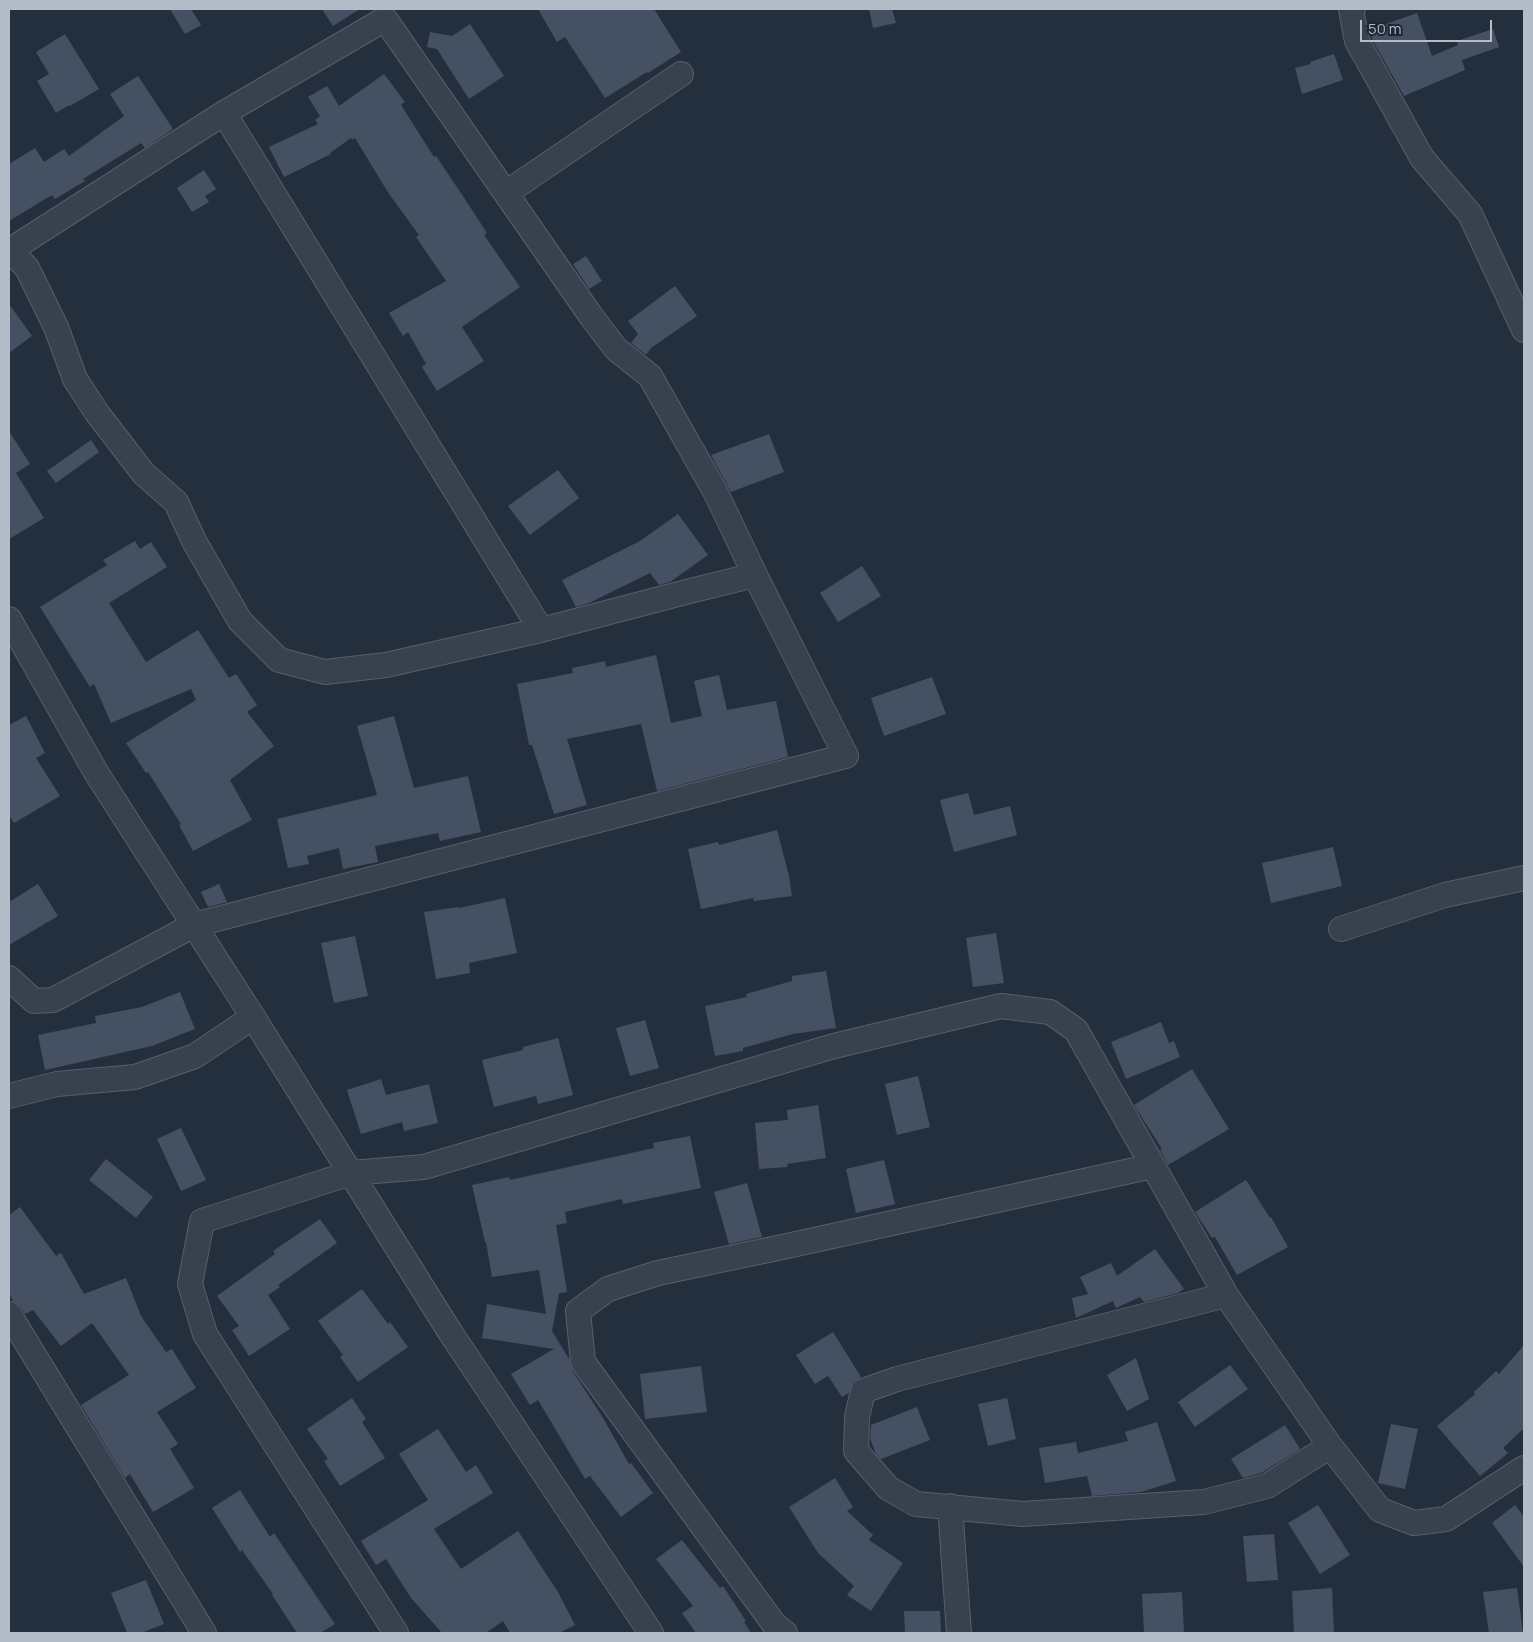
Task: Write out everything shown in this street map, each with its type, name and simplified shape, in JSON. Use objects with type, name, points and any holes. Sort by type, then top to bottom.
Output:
[{"type":"street","points":[[1352,9],[1357,41],[1422,158],[1470,214],[1524,330]]},
{"type":"street","points":[[9,978],[34,1001],[54,1000],[194,925],[846,756],[716,493],[650,376],[616,349],[506,193],[393,14],[224,113],[9,251],[27,268],[56,327],[75,379],[97,413],[144,474],[176,502],[194,541],[240,621],[279,660],[325,672],[386,665],[541,630],[755,575]]},
{"type":"street","points":[[506,193],[681,74]]},
{"type":"street","points":[[224,113],[541,630]]},
{"type":"street","points":[[9,619],[97,774],[253,1017],[450,1332],[651,1633]]},
{"type":"street","points":[[1341,929],[1445,895],[1524,878]]},
{"type":"street","points":[[396,1633],[205,1334],[190,1284],[202,1220],[351,1173],[424,1167],[834,1046],[1001,1006],[1050,1012],[1076,1030],[1226,1295],[1330,1446],[1380,1510],[1414,1523],[1446,1519],[1524,1468]]},
{"type":"street","points":[[9,1096],[57,1084],[135,1076],[195,1056],[253,1017]]},
{"type":"street","points":[[785,1633],[774,1624],[583,1362],[578,1311],[608,1289],[658,1272],[787,1246],[1153,1166]]},
{"type":"street","points":[[1226,1295],[897,1379],[863,1391],[857,1417],[856,1451],[888,1488],[916,1504],[1023,1514],[1204,1502],[1267,1486],[1330,1446]]},
{"type":"street","points":[[9,1314],[204,1633]]},
{"type":"street","points":[[950,1506],[959,1633]]},
{"type":"building","points":[[170,9],[191,9],[201,25],[185,34]]},
{"type":"building","points":[[322,9],[360,9],[333,26]]},
{"type":"building","points":[[538,9],[654,9],[681,52],[605,98],[565,37],[557,42]]},
{"type":"building","points":[[869,9],[892,9],[896,23],[873,28]]},
{"type":"building","points":[[1417,13],[1432,56],[1458,45],[1457,41],[1493,29],[1499,47],[1462,60],[1465,70],[1404,96],[1373,41],[1369,30]]},
{"type":"building","points":[[470,24],[504,76],[469,99],[437,49],[427,47],[430,32],[452,36]]},
{"type":"building","points":[[65,34],[99,89],[56,113],[37,81],[49,74],[36,52]]},
{"type":"building","points":[[1334,54],[1343,80],[1302,94],[1295,68],[1311,64],[1310,62]]},
{"type":"building","points":[[384,74],[405,102],[401,105],[434,157],[436,156],[461,193],[487,233],[484,235],[520,287],[462,327],[484,361],[437,391],[422,367],[426,364],[408,332],[403,336],[389,313],[446,281],[416,237],[419,235],[389,194],[355,138],[352,140],[351,138],[331,154],[284,177],[269,147],[318,124],[315,120],[320,116],[308,97],[327,86],[339,106]]},
{"type":"building","points":[[138,76],[173,129],[145,148],[141,143],[55,199],[52,195],[9,221],[9,164],[35,148],[44,162],[64,149],[69,156],[124,116],[110,94]]},
{"type":"building","points":[[204,170],[216,189],[205,196],[209,202],[192,212],[177,188]]},
{"type":"building","points":[[586,256],[602,281],[589,289],[573,264]]},
{"type":"building","points":[[675,286],[697,316],[651,348],[646,355],[631,343],[638,334],[628,321]]},
{"type":"building","points":[[9,304],[32,336],[9,353]]},
{"type":"building","points":[[9,431],[30,464],[16,473],[44,518],[9,539]]},
{"type":"building","points":[[769,434],[784,472],[731,492],[711,455]]},
{"type":"building","points":[[91,440],[99,452],[56,483],[47,471]]},
{"type":"building","points":[[558,470],[579,498],[530,535],[508,506]]},
{"type":"building","points":[[678,514],[708,555],[670,582],[659,585],[650,573],[589,603],[576,607],[562,580],[640,541]]},
{"type":"building","points":[[135,541],[140,549],[151,542],[167,567],[109,603],[146,662],[198,630],[229,678],[236,674],[257,705],[247,712],[274,746],[230,780],[252,820],[193,851],[179,825],[181,824],[148,772],[146,773],[126,743],[196,700],[191,689],[111,723],[94,684],[90,687],[40,607],[107,565],[103,560]]},
{"type":"building","points":[[862,566],[881,596],[838,622],[820,593]]},
{"type":"building","points":[[656,655],[671,723],[702,716],[694,681],[719,675],[727,710],[776,701],[788,757],[657,791],[641,724],[567,739],[587,805],[554,814],[532,745],[529,745],[517,684],[573,673],[572,668],[605,661],[606,667]]},
{"type":"building","points":[[932,677],[946,714],[884,736],[871,698]]},
{"type":"building","points":[[26,716],[45,753],[36,758],[60,796],[14,823],[9,815],[9,725]]},
{"type":"building","points":[[394,716],[414,788],[468,776],[481,832],[440,841],[438,833],[375,846],[378,862],[343,869],[339,848],[307,856],[309,864],[288,868],[277,819],[377,795],[357,726]]},
{"type":"building","points":[[968,793],[974,815],[1010,806],[1017,835],[954,852],[940,800]]},
{"type":"building","points":[[777,830],[789,876],[792,896],[754,901],[753,898],[701,909],[688,849],[718,842],[719,845]]},
{"type":"building","points":[[1333,847],[1342,886],[1271,903],[1262,863]]},
{"type":"building","points":[[38,884],[58,916],[9,945],[9,902]]},
{"type":"building","points":[[219,884],[227,902],[208,907],[201,892]]},
{"type":"building","points":[[505,898],[517,953],[469,963],[470,973],[436,979],[424,912],[459,908]]},
{"type":"building","points":[[996,933],[1004,983],[973,987],[966,938]]},
{"type":"building","points":[[355,936],[368,996],[334,1003],[321,943]]},
{"type":"building","points":[[826,971],[836,1028],[793,1034],[743,1048],[743,1051],[715,1056],[705,1006],[747,997],[746,994],[792,981],[792,976]]},
{"type":"building","points":[[180,992],[195,1029],[152,1046],[45,1070],[38,1035],[96,1023],[95,1016],[142,1007]]},
{"type":"building","points":[[645,1020],[659,1068],[630,1076],[616,1028]]},
{"type":"building","points":[[1161,1022],[1169,1043],[1174,1041],[1180,1057],[1126,1079],[1111,1042]]},
{"type":"building","points":[[558,1038],[573,1095],[538,1104],[536,1096],[494,1107],[482,1060],[523,1050],[523,1047]]},
{"type":"building","points":[[1192,1069],[1229,1129],[1168,1165],[1160,1150],[1162,1149],[1134,1105]]},
{"type":"building","points":[[918,1076],[930,1127],[897,1135],[885,1084]]},
{"type":"building","points":[[381,1079],[386,1095],[429,1084],[438,1123],[404,1131],[402,1122],[361,1134],[347,1090]]},
{"type":"building","points":[[818,1105],[826,1158],[787,1164],[788,1167],[759,1169],[755,1123],[788,1120],[787,1110]]},
{"type":"building","points":[[181,1128],[206,1180],[181,1191],[157,1139]]},
{"type":"building","points":[[690,1136],[701,1188],[623,1204],[622,1199],[565,1212],[567,1223],[556,1225],[567,1292],[559,1293],[552,1331],[569,1359],[572,1370],[603,1418],[629,1464],[631,1463],[653,1493],[621,1517],[590,1476],[585,1479],[538,1400],[530,1405],[511,1374],[554,1349],[482,1338],[487,1304],[546,1314],[539,1270],[492,1277],[486,1242],[472,1185],[509,1177],[510,1180],[654,1148],[653,1143]]},
{"type":"building","points":[[106,1159],[153,1197],[136,1218],[89,1180]]},
{"type":"building","points":[[884,1160],[895,1204],[856,1213],[846,1169]]},
{"type":"building","points":[[1246,1180],[1271,1217],[1288,1247],[1237,1275],[1215,1237],[1212,1238],[1195,1212]]},
{"type":"building","points":[[747,1183],[762,1237],[729,1244],[714,1192]]},
{"type":"building","points":[[20,1207],[56,1256],[61,1253],[84,1294],[126,1278],[141,1316],[166,1352],[172,1349],[196,1388],[157,1412],[178,1444],[170,1449],[194,1488],[153,1512],[130,1474],[125,1478],[81,1405],[129,1375],[92,1323],[61,1346],[33,1310],[25,1314],[20,1306],[13,1301],[9,1293],[9,1215]]},
{"type":"building","points":[[320,1219],[337,1243],[278,1285],[280,1287],[268,1295],[290,1329],[249,1356],[232,1330],[239,1326],[217,1296],[275,1254],[273,1251]]},
{"type":"building","points":[[1155,1249],[1184,1289],[1178,1293],[1144,1302],[1140,1297],[1116,1308],[1113,1301],[1076,1318],[1072,1298],[1088,1294],[1080,1277],[1111,1263],[1117,1276]]},
{"type":"building","points":[[362,1289],[408,1347],[358,1382],[340,1357],[343,1355],[318,1321]]},
{"type":"building","points":[[833,1332],[861,1377],[853,1382],[849,1393],[842,1397],[828,1376],[815,1384],[796,1355]]},
{"type":"building","points":[[1524,1345],[1524,1428],[1503,1448],[1508,1453],[1480,1476],[1437,1426],[1475,1394],[1474,1392],[1496,1371],[1499,1374]]},
{"type":"building","points":[[1136,1358],[1149,1399],[1127,1411],[1107,1375]]},
{"type":"building","points":[[1230,1365],[1248,1389],[1195,1427],[1178,1402]]},
{"type":"building","points":[[701,1366],[707,1412],[645,1419],[640,1374]]},
{"type":"building","points":[[352,1398],[366,1419],[362,1422],[385,1458],[340,1486],[324,1461],[328,1459],[307,1429]]},
{"type":"building","points":[[1007,1398],[1016,1439],[988,1446],[978,1404]]},
{"type":"building","points":[[917,1407],[930,1440],[881,1459],[876,1454],[870,1438],[871,1425]]},
{"type":"building","points":[[1157,1422],[1176,1481],[1141,1492],[1092,1496],[1087,1476],[1045,1483],[1039,1448],[1076,1442],[1078,1453],[1128,1441],[1125,1432]]},
{"type":"building","points":[[1391,1424],[1418,1429],[1405,1489],[1378,1483]]},
{"type":"building","points":[[1285,1425],[1300,1449],[1261,1473],[1243,1478],[1231,1459]]},
{"type":"building","points":[[438,1429],[466,1472],[476,1465],[493,1493],[434,1529],[461,1569],[518,1531],[558,1592],[575,1625],[559,1633],[510,1633],[503,1621],[486,1633],[442,1633],[411,1598],[386,1559],[376,1565],[361,1541],[428,1500],[399,1454]]},
{"type":"building","points":[[835,1478],[853,1507],[847,1511],[873,1535],[869,1540],[903,1563],[871,1611],[847,1595],[854,1586],[818,1553],[789,1507]]},
{"type":"building","points":[[240,1490],[270,1537],[274,1533],[335,1624],[320,1633],[297,1633],[273,1594],[242,1550],[240,1552],[212,1508]]},
{"type":"building","points":[[1318,1505],[1350,1555],[1320,1574],[1288,1523]]},
{"type":"building","points":[[1515,1505],[1524,1517],[1524,1567],[1492,1523]]},
{"type":"building","points":[[1274,1534],[1278,1580],[1247,1582],[1243,1536]]},
{"type":"building","points":[[682,1540],[720,1588],[723,1586],[746,1621],[744,1622],[751,1633],[696,1633],[682,1613],[693,1606],[656,1559]]},
{"type":"building","points":[[146,1580],[164,1624],[141,1633],[127,1633],[111,1593]]},
{"type":"building","points":[[1332,1588],[1334,1633],[1294,1633],[1292,1591]]},
{"type":"building","points":[[1517,1588],[1523,1633],[1489,1633],[1483,1592]]},
{"type":"building","points":[[1182,1592],[1184,1633],[1144,1633],[1142,1594]]},
{"type":"building","points":[[904,1611],[940,1611],[941,1633],[905,1633]]}]
